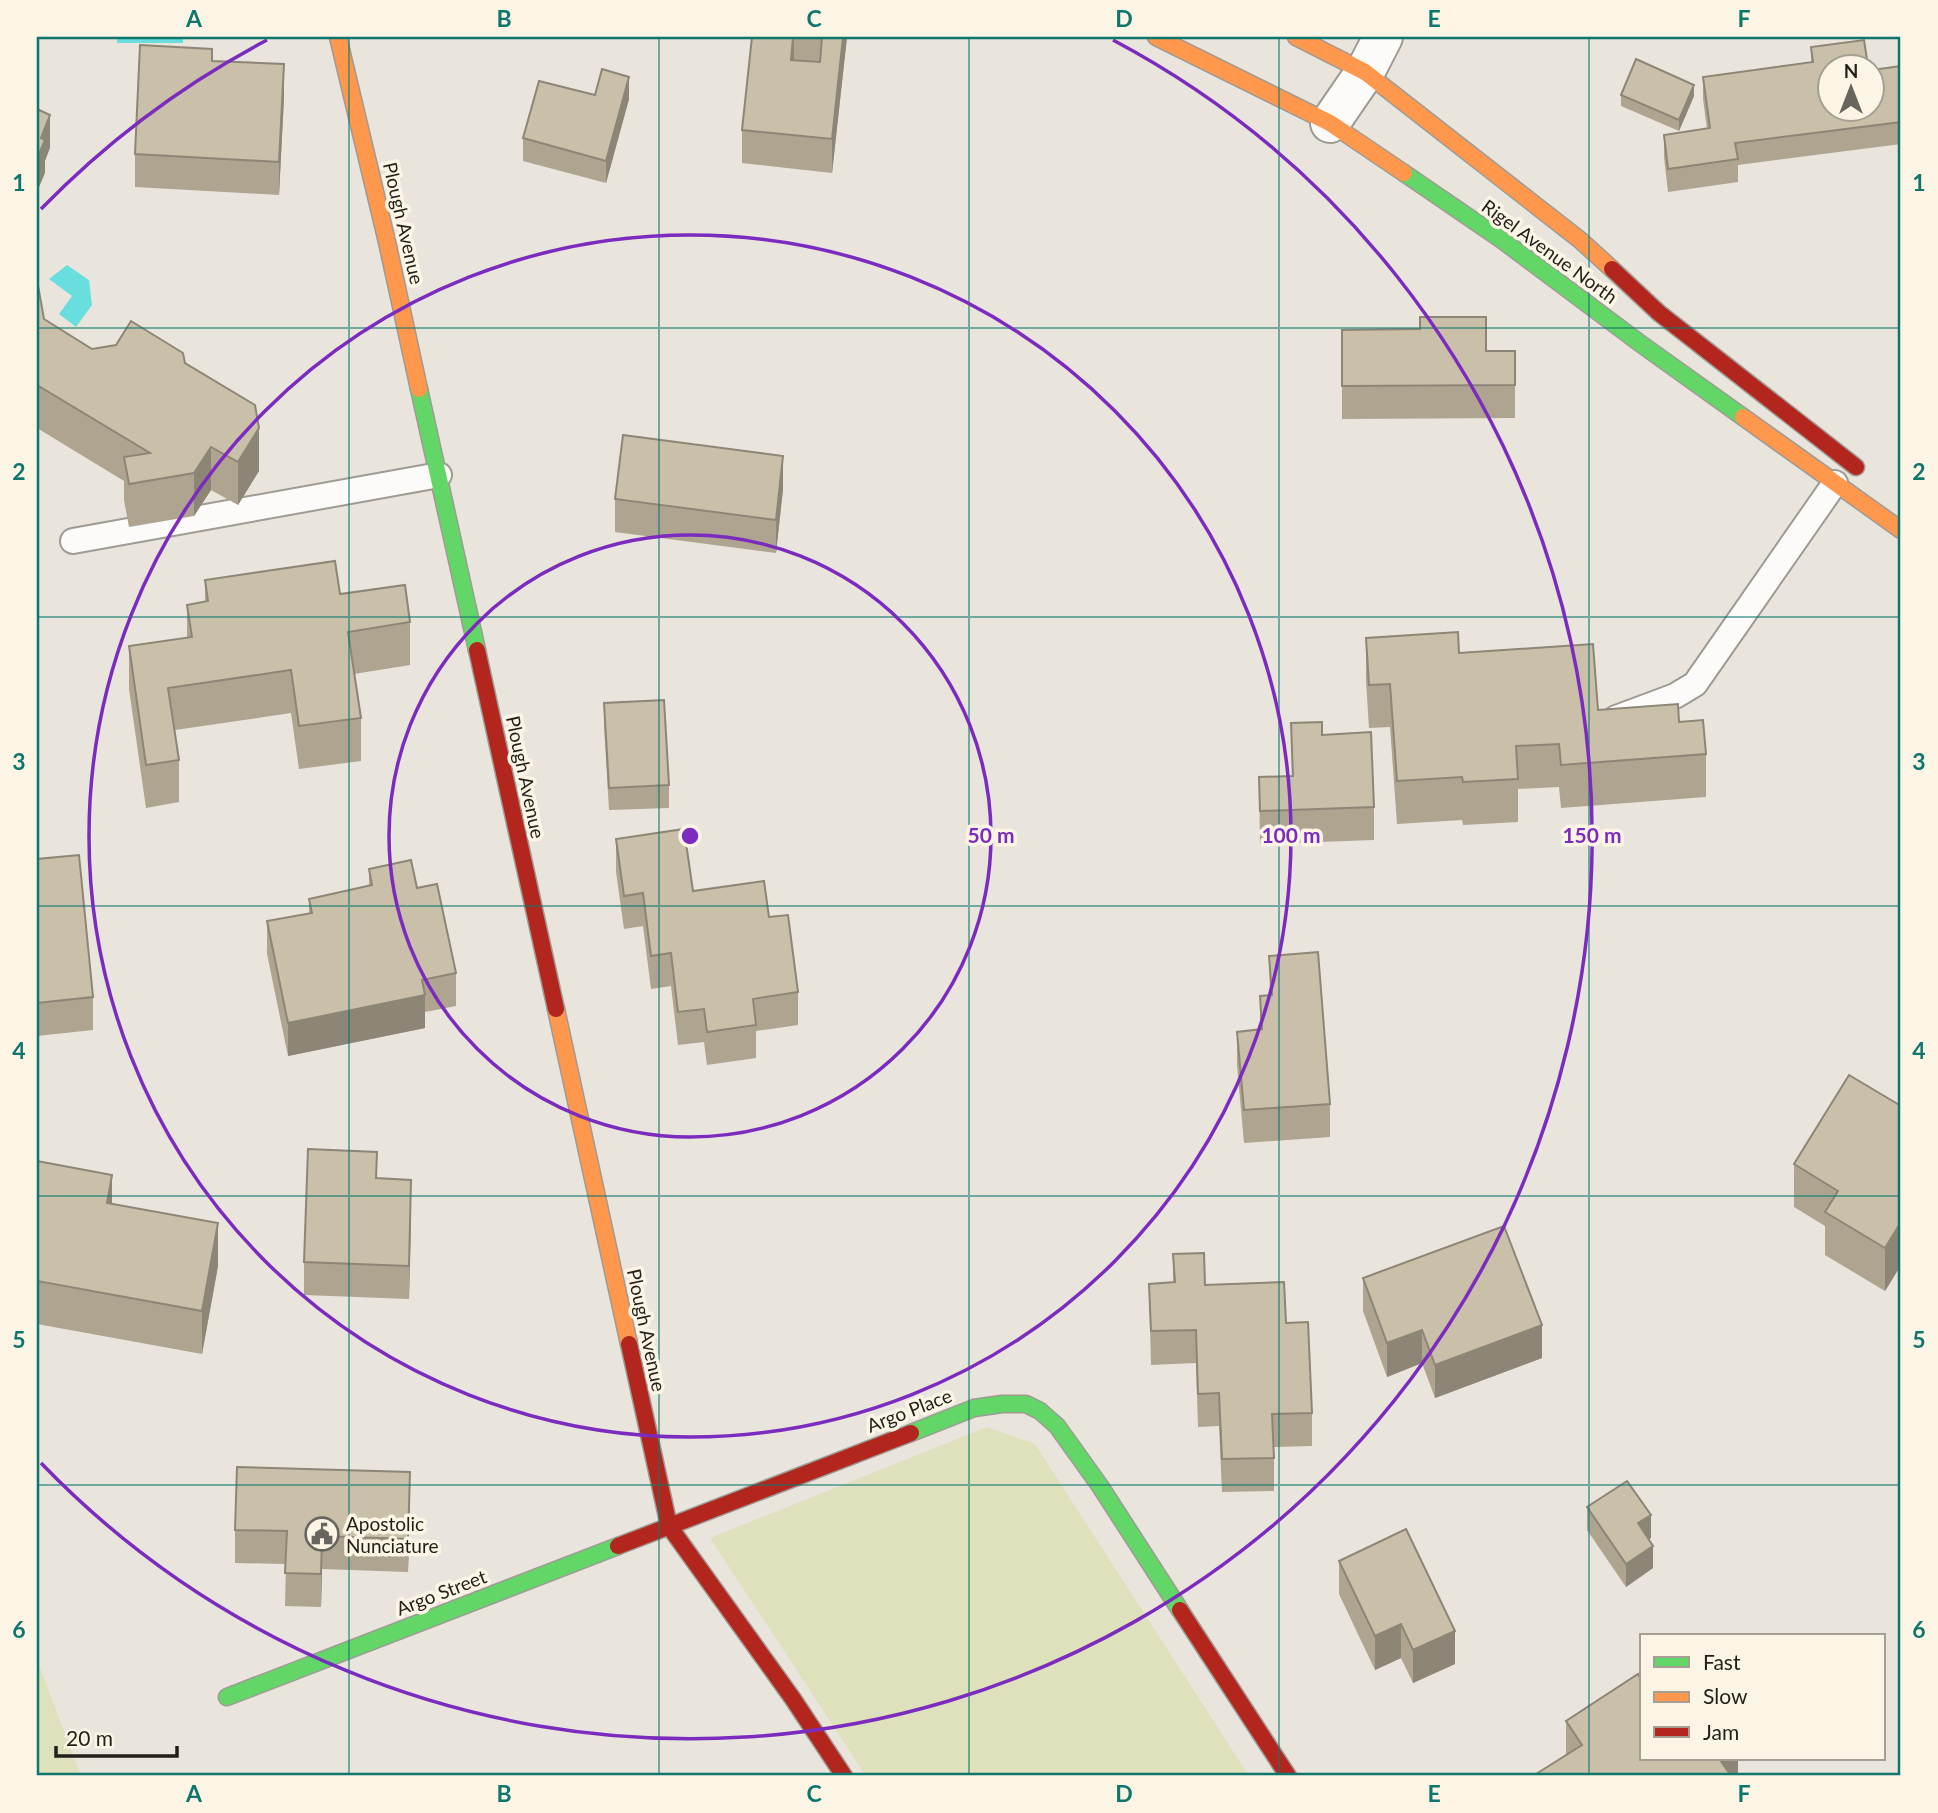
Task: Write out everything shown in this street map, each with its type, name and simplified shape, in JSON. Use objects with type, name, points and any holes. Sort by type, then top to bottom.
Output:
[{"type":"street","name":"Plough Avenue","points":[[338,37],[439,475],[669,1526]]},
{"type":"street","name":"Rigel Avenue North","points":[[1156,37],[1330,122],[1502,240],[1641,344],[1901,530]]},
{"type":"street","points":[[1175,37],[1190,54]]},
{"type":"street","name":"Rigel Avenue North","points":[[1296,37],[1364,72],[1580,240],[1659,313],[1869,478]]},
{"type":"street","points":[[1330,122],[1364,72],[1383,37]]},
{"type":"street","name":"Argo Place","points":[[669,1526],[974,1408],[1026,1404],[1040,1411],[1057,1426],[1101,1486],[1287,1776]]},
{"type":"street","points":[[669,1526],[793,1699],[844,1776]]},
{"type":"street","name":"Argo Street","points":[[228,1698],[669,1526]]},
{"type":"lane","points":[[73,541],[439,475]]},
{"type":"lane","points":[[1615,718],[1675,696],[1695,684],[1835,483]]},
{"type":"green space","points":[[987,1427],[1035,1444],[1249,1776],[866,1776],[710,1538]]},
{"type":"green space","points":[[37,1660],[81,1776],[37,1776]]},
{"type":"water","points":[[117,37],[183,37],[183,43],[117,43]]},
{"type":"water","points":[[67,265],[89,280],[92,305],[76,327],[59,314],[72,296],[49,279]]},
{"type":"building","points":[[752,37],[793,37],[791,60],[820,62],[822,37],[843,37],[832,139],[742,130]]},
{"type":"building","points":[[1864,40],[1866,52],[1815,52],[1815,122],[1885,122],[1885,68],[1901,66],[1901,122],[1735,143],[1738,159],[1668,169],[1664,135],[1710,128],[1703,77],[1813,62],[1811,47]]},
{"type":"building","points":[[140,45],[212,49],[212,61],[284,64],[279,162],[135,154]]},
{"type":"building","points":[[1636,59],[1694,85],[1679,120],[1621,95]]},
{"type":"building","points":[[602,69],[629,77],[606,161],[523,138],[539,81],[595,95]]},
{"type":"building","points":[[37,109],[50,115],[41,138],[45,140],[37,159]]},
{"type":"building","points":[[37,280],[44,319],[92,349],[116,345],[131,321],[183,353],[185,363],[255,405],[259,428],[238,462],[211,447],[194,473],[129,484],[124,457],[150,453],[37,385]]},
{"type":"building","points":[[1420,317],[1486,317],[1486,351],[1515,351],[1515,385],[1342,386],[1342,330],[1420,329]]},
{"type":"building","points":[[623,435],[783,456],[776,520],[615,499]]},
{"type":"building","points":[[335,561],[340,594],[405,585],[410,622],[348,632],[361,718],[299,726],[291,670],[168,688],[179,760],[146,765],[129,646],[192,637],[187,605],[208,601],[205,580]]},
{"type":"building","points":[[1458,632],[1459,653],[1593,644],[1598,710],[1678,704],[1679,722],[1703,720],[1706,754],[1561,765],[1559,744],[1516,746],[1518,779],[1463,782],[1462,777],[1397,781],[1390,684],[1369,685],[1366,638]]},
{"type":"building","points":[[664,700],[669,785],[609,788],[604,703]]},
{"type":"building","points":[[1322,722],[1322,735],[1371,732],[1374,807],[1260,811],[1259,777],[1293,776],[1291,723]]},
{"type":"building","points":[[684,829],[693,891],[764,881],[769,917],[788,915],[798,992],[753,999],[756,1025],[707,1032],[704,1009],[678,1012],[671,953],[651,956],[643,893],[624,896],[616,839]]},
{"type":"building","points":[[79,855],[93,997],[37,1003],[37,859]]},
{"type":"building","points":[[411,860],[417,888],[437,884],[456,973],[422,980],[425,995],[288,1023],[267,921],[312,913],[309,899],[372,885],[369,869]]},
{"type":"building","points":[[1318,952],[1330,1104],[1244,1110],[1237,1032],[1262,1029],[1260,996],[1272,995],[1269,956]]},
{"type":"building","points":[[1849,1075],[1901,1106],[1901,1222],[1885,1248],[1825,1212],[1838,1191],[1794,1164]]},
{"type":"building","points":[[308,1149],[377,1152],[376,1178],[411,1180],[409,1266],[304,1262]]},
{"type":"building","points":[[37,1161],[112,1175],[107,1203],[218,1223],[202,1311],[37,1281]]},
{"type":"building","points":[[1504,1226],[1542,1325],[1435,1365],[1422,1330],[1387,1343],[1363,1278]]},
{"type":"building","points":[[1204,1253],[1205,1285],[1284,1282],[1286,1323],[1308,1322],[1312,1413],[1272,1414],[1274,1458],[1222,1459],[1219,1393],[1198,1394],[1196,1330],[1151,1331],[1149,1284],[1175,1282],[1173,1254]]},
{"type":"building","points":[[237,1467],[410,1472],[408,1539],[322,1536],[321,1574],[285,1573],[287,1531],[235,1530]]},
{"type":"building","points":[[1627,1481],[1651,1515],[1638,1523],[1653,1546],[1626,1564],[1587,1507]]},
{"type":"building","points":[[1406,1529],[1455,1631],[1413,1650],[1401,1624],[1375,1636],[1339,1561]]},
{"type":"building","points":[[1638,1674],[1640,1760],[1720,1760],[1731,1776],[1537,1776],[1536,1774],[1582,1745],[1566,1721]]},
{"type":"traffic: fast","points":[[1404,173],[1502,240],[1743,417]]},
{"type":"traffic: fast","points":[[419,389],[477,650]]},
{"type":"traffic: fast","points":[[911,1433],[974,1408],[1026,1404],[1040,1411],[1057,1426],[1100,1486],[1180,1610]]},
{"type":"traffic: fast","points":[[227,1697],[618,1546]]},
{"type":"traffic: slow","points":[[338,37],[419,389]]},
{"type":"traffic: slow","points":[[1156,37],[1330,123],[1404,173]]},
{"type":"traffic: slow","points":[[1296,37],[1365,72],[1580,240],[1612,269]]},
{"type":"traffic: slow","points":[[1743,417],[1901,530]]},
{"type":"traffic: slow","points":[[556,1009],[629,1344]]},
{"type":"traffic: jam","points":[[1612,269],[1659,313],[1856,467]]},
{"type":"traffic: jam","points":[[477,650],[556,1009]]},
{"type":"traffic: jam","points":[[629,1344],[669,1526],[793,1699],[844,1776]]},
{"type":"traffic: jam","points":[[618,1546],[911,1433]]},
{"type":"traffic: jam","points":[[1180,1610],[1288,1776]]},
{"type":"place","name":"Apostolic Nunciature","points":[[322,1534]]}]
